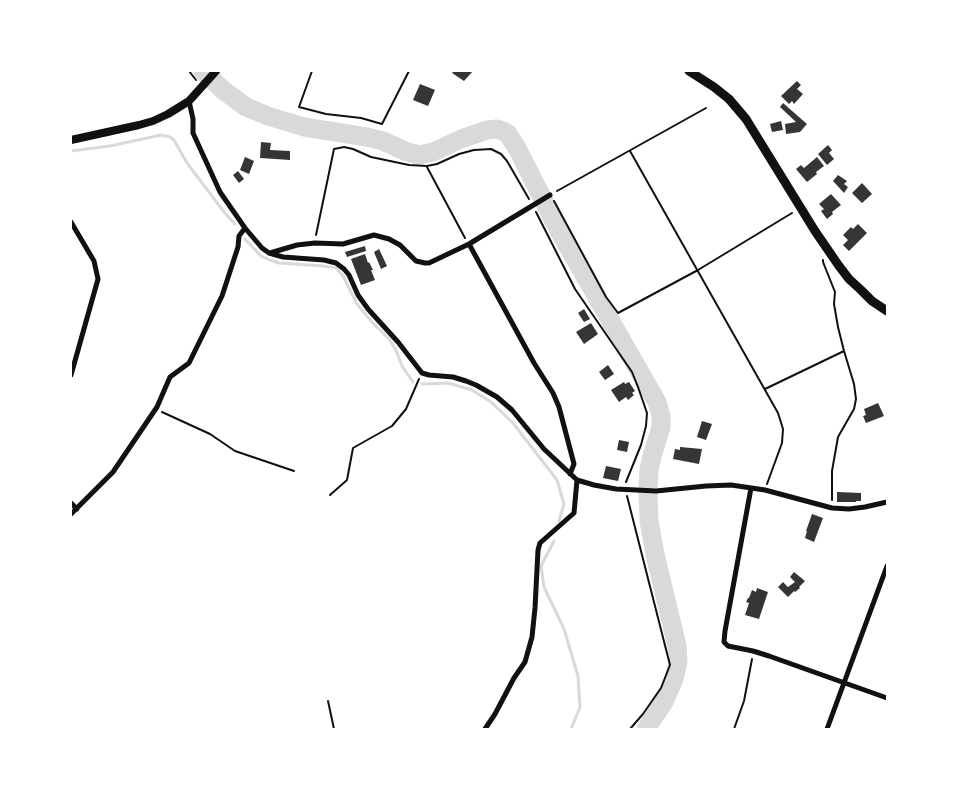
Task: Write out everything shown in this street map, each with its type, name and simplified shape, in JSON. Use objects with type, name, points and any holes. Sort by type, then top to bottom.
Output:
[{"type":"main road","points":[[71,140],[139,126],[168,114],[190,101],[216,71]]},
{"type":"main road","points":[[689,71],[729,99],[746,119],[826,249],[849,279],[872,301],[887,311]]},
{"type":"street","points":[[190,101],[194,133],[220,192],[244,228],[262,248],[269,253],[283,257],[324,260],[336,263],[349,275],[358,295],[368,309],[422,372],[429,376],[453,377],[476,385],[497,397],[512,410],[544,449],[577,480],[625,490],[656,491],[731,485],[764,490],[832,508],[849,509],[887,502]]},
{"type":"street","points":[[269,253],[297,245],[315,243],[343,244],[374,235],[400,244],[416,261],[429,263],[469,244],[550,195]]},
{"type":"street","points":[[71,222],[94,261],[98,279],[71,375]]},
{"type":"street","points":[[71,514],[113,472],[156,409],[170,377],[189,363],[222,296],[238,247],[239,236],[244,228]]},
{"type":"street","points":[[469,244],[534,363],[553,393],[559,407],[574,464],[570,474]]},
{"type":"street","points":[[485,729],[524,662],[532,637],[540,543],[574,513],[577,480]]},
{"type":"street","points":[[751,488],[724,642],[728,646],[753,651],[887,698]]},
{"type":"street","points":[[71,503],[77,509]]},
{"type":"street","points":[[827,729],[887,566]]},
{"type":"path","points":[[312,71],[300,107],[326,114],[361,118],[382,124],[409,71]]},
{"type":"path","points":[[706,108],[550,195],[606,297],[618,314],[698,270],[801,208]]},
{"type":"path","points":[[315,243],[334,149],[344,147],[371,157],[409,165],[427,166],[437,164],[459,154],[474,150],[491,150],[501,154],[508,161],[533,205],[575,289],[632,372],[646,413],[646,426],[641,445],[627,478],[625,490],[670,664],[661,688],[630,729]]},
{"type":"path","points":[[630,151],[778,413],[783,429],[782,444],[764,490]]},
{"type":"path","points":[[427,166],[469,244]]},
{"type":"path","points":[[826,249],[823,262],[835,292],[834,304],[856,399],[854,409],[838,437],[832,471],[832,508]]},
{"type":"path","points":[[764,390],[844,351]]},
{"type":"path","points":[[330,495],[347,480],[353,448],[392,426],[406,409],[422,372]]},
{"type":"path","points":[[156,409],[210,434],[235,451],[294,471]]},
{"type":"path","points":[[734,729],[744,700],[753,651]]},
{"type":"path","points":[[328,701],[334,729]]},
{"type":"building","points":[[454,71],[473,71],[464,81],[452,73]]},
{"type":"building","points":[[797,81],[801,85],[797,89],[803,94],[794,104],[792,101],[789,104],[781,96]]},
{"type":"building","points":[[420,84],[435,90],[428,106],[413,100]]},
{"type":"building","points":[[783,103],[807,124],[800,132],[786,134],[785,124],[796,122],[780,107]]},
{"type":"building","points":[[781,121],[783,130],[772,132],[770,124]]},
{"type":"building","points":[[261,142],[271,143],[270,150],[290,151],[290,160],[260,158]]},
{"type":"building","points":[[828,145],[832,150],[829,153],[834,159],[827,165],[818,154]]},
{"type":"building","points":[[245,157],[254,161],[249,174],[240,170]]},
{"type":"building","points":[[817,157],[824,166],[807,182],[796,169],[801,165],[804,168]]},
{"type":"building","points":[[238,171],[244,179],[239,183],[233,175]]},
{"type":"building","points":[[838,175],[847,181],[844,184],[848,187],[844,193],[833,181]]},
{"type":"building","points":[[862,183],[872,194],[862,203],[852,193]]},
{"type":"building","points":[[831,194],[841,205],[827,219],[821,211],[824,209],[819,204]]},
{"type":"building","points":[[858,224],[867,233],[849,251],[843,245],[848,240],[843,235],[851,227],[853,229]]},
{"type":"building","points":[[365,246],[366,251],[347,257],[345,252]]},
{"type":"building","points":[[379,249],[387,266],[381,269],[374,252]]},
{"type":"building","points":[[365,254],[373,270],[371,270],[375,280],[361,285],[351,259]]},
{"type":"building","points":[[584,309],[590,319],[584,322],[578,313]]},
{"type":"building","points":[[591,323],[598,334],[584,344],[576,332]]},
{"type":"building","points":[[608,365],[614,374],[605,380],[599,372]]},
{"type":"building","points":[[624,382],[625,384],[629,382],[635,391],[632,393],[634,395],[628,400],[626,397],[619,402],[611,390]]},
{"type":"building","points":[[878,403],[884,416],[866,423],[863,416],[866,415],[864,409]]},
{"type":"building","points":[[702,421],[712,424],[706,440],[697,437]]},
{"type":"building","points":[[619,440],[629,442],[627,452],[617,450]]},
{"type":"building","points":[[680,447],[702,449],[699,464],[673,459],[675,449],[680,450]]},
{"type":"building","points":[[606,466],[621,469],[618,481],[603,478]]},
{"type":"building","points":[[837,492],[861,493],[861,501],[837,502]]},
{"type":"building","points":[[812,514],[823,518],[814,542],[805,538]]},
{"type":"building","points":[[794,572],[805,581],[800,588],[788,597],[778,587],[783,582],[788,587],[795,582],[790,577]]},
{"type":"building","points":[[757,588],[768,592],[759,619],[745,615],[749,603],[746,602],[752,590],[756,592]]},
{"type":"waterway","points":[[203,71],[223,90],[246,107],[268,116],[304,127],[383,141],[407,152],[419,155],[433,152],[487,130],[497,129],[508,134],[558,229],[657,402],[661,416],[661,427],[649,470],[649,521],[677,646],[678,662],[674,679],[664,702],[646,729]]},
{"type":"waterway","points":[[71,151],[110,146],[161,135],[170,137],[174,140],[187,163],[235,224]]},
{"type":"waterway","points":[[245,239],[261,256],[279,263],[336,268],[343,276],[357,304],[389,339],[396,350],[402,366],[413,382]]},
{"type":"waterway","points":[[422,384],[448,383],[472,390],[491,402],[513,423],[557,480],[564,504],[559,521]]},
{"type":"waterway","points":[[554,541],[541,566],[544,587],[564,629],[578,676],[580,707],[571,729]]}]
